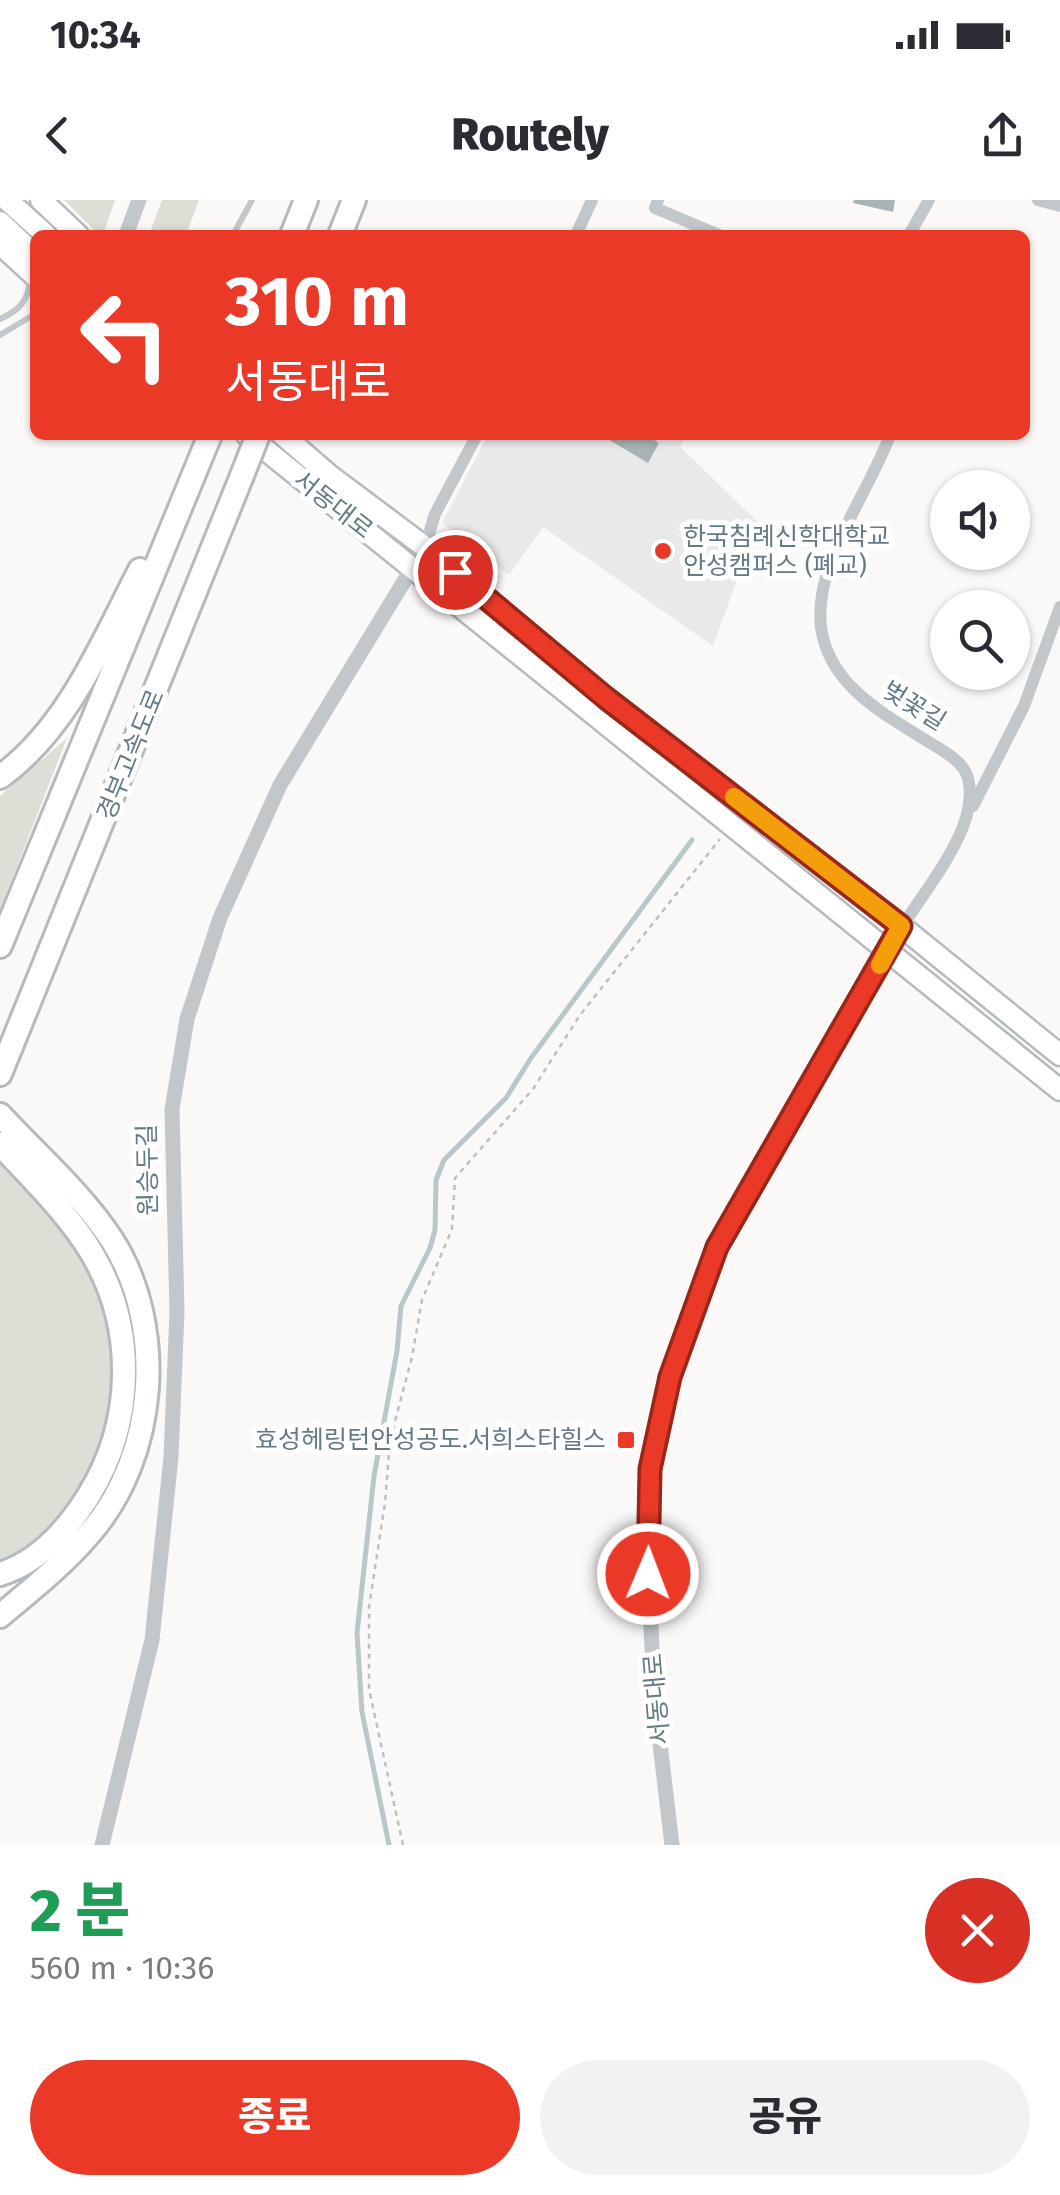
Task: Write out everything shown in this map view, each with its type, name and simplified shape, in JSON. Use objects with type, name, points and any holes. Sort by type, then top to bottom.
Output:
[{"type":"highway","points":[[294,230],[306,200]]},
{"type":"highway","points":[[342,230],[354,200]]},
{"type":"highway","points":[[0,777],[21,762],[59,718],[207,440]]},
{"type":"highway","name":"경부고속도로","points":[[0,946],[208,440]]},
{"type":"highway","name":"경부고속도로","points":[[1,1072],[256,440]]},
{"type":"highway","points":[[0,1115],[112,1241],[130,1280],[144,1327],[147,1378],[144,1418],[135,1453],[117,1495],[91,1532],[0,1616]]},
{"type":"highway","points":[[0,1144],[50,1198],[93,1255],[116,1310],[125,1368],[116,1434],[97,1482],[51,1543],[30,1560],[0,1574]]},
{"type":"main road","points":[[8,200],[41,230]]},
{"type":"main road","points":[[41,200],[73,230]]},
{"type":"main road","points":[[0,222],[30,264]]},
{"type":"main road","points":[[0,244],[30,266]]},
{"type":"main road","name":"서동대로","points":[[253,440],[1060,1090]]},
{"type":"main road","name":"서동대로","points":[[290,440],[606,698],[1060,1054]]},
{"type":"street","points":[[128,230],[139,200]]},
{"type":"street","points":[[578,230],[592,200]]},
{"type":"street","points":[[658,200],[655,208],[707,230]]},
{"type":"street","points":[[911,230],[929,200]]},
{"type":"street","points":[[1038,200],[1060,206]]},
{"type":"street","points":[[425,547],[435,514],[474,440]]},
{"type":"street","name":"벚꽃길","points":[[887,440],[854,504],[823,590],[821,627],[834,666],[861,699],[950,756],[966,772],[970,795],[966,819]]},
{"type":"street","name":"원승두길","points":[[102,1845],[152,1640],[168,1493],[177,1312],[172,1109],[187,1019],[220,918],[280,785],[425,547]]},
{"type":"street","points":[[888,949],[966,819],[1024,706],[1060,607]]},
{"type":"street","name":"서동대로","points":[[672,1845],[655,1702],[648,1574],[650,1469],[670,1377],[717,1247],[888,949]]},
{"type":"lane","points":[[236,230],[252,200]]},
{"type":"lane","points":[[0,320],[23,305],[30,288]]},
{"type":"lane","points":[[0,335],[30,317]]},
{"type":"path","points":[[403,1845],[369,1689],[369,1607],[390,1440],[422,1300],[452,1229],[455,1178],[533,1089],[580,1015],[625,955],[732,826]]},
{"type":"shaded area","points":[[64,200],[115,200],[105,230],[94,230]]},
{"type":"shaded area","points":[[162,200],[199,200],[188,230],[151,230]]},
{"type":"shaded area","name":"한국침례신학대학교 안성캠퍼스 (폐교)","points":[[485,440],[683,440],[680,447],[758,522],[713,646],[543,527],[509,575],[442,523]]},
{"type":"shaded area","points":[[67,738],[0,910],[0,796]]},
{"type":"shaded area","points":[[0,1160],[82,1253],[101,1294],[115,1360],[117,1400],[103,1444],[77,1500],[40,1542],[0,1563]]},
{"type":"building","points":[[895,200],[893,212],[853,203]]},
{"type":"building","points":[[609,440],[654,440],[659,443],[648,463]]},
{"type":"waterway","points":[[389,1845],[362,1712],[357,1633],[374,1476],[397,1351],[401,1306],[430,1248],[435,1230],[436,1180],[444,1160],[506,1098],[531,1058],[692,840]]},
{"type":"slow traffic","points":[[734,797],[901,926],[880,965]]},
{"type":"place","name":"한국침례신학대학교 안성캠퍼스 (폐교)","points":[[663,551]]},
{"type":"place","name":"효성헤링턴안성공도.서희스타힐스","points":[[626,1440]]},
{"type":"route","points":[[455,572],[606,698],[901,926],[717,1247],[670,1377],[650,1469],[648,1574]]}]
